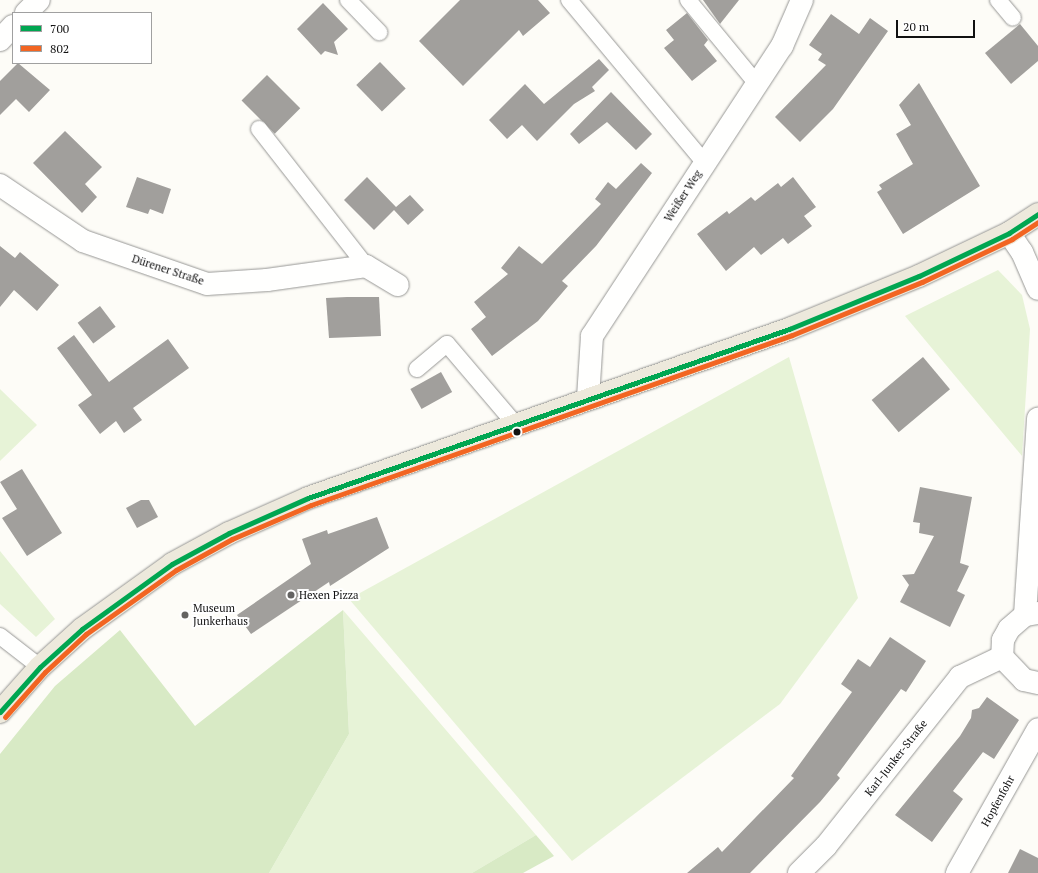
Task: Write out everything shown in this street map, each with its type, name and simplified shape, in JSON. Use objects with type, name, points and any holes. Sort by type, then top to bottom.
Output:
[{"type":"main road","points":[[0,712],[40,667],[127,595],[172,564],[229,533],[308,498],[516,426],[588,398],[789,329],[919,276],[1009,233],[1038,214]]},
{"type":"street","points":[[27,12],[39,0]]},
{"type":"street","name":"Weißer Weg","points":[[588,398],[592,336],[782,46],[802,0]]},
{"type":"street","points":[[0,40],[12,27]]},
{"type":"street","name":"Dürener Straße","points":[[0,185],[83,241],[206,284],[267,280],[366,266]]},
{"type":"street","points":[[1009,233],[1022,252],[1038,289]]},
{"type":"street","points":[[366,266],[398,285]]},
{"type":"street","points":[[1038,418],[1032,614],[1003,640],[1002,657],[1024,680],[1038,683]]},
{"type":"street","name":"Karl-Junker-Straße","points":[[799,873],[826,846],[960,677],[1002,657]]},
{"type":"street","name":"Hopfenfohr","points":[[957,873],[1038,729]]},
{"type":"lane","points":[[348,0],[379,32]]},
{"type":"lane","points":[[569,0],[705,163]]},
{"type":"lane","points":[[688,0],[757,84]]},
{"type":"lane","points":[[998,0],[1012,18]]},
{"type":"lane","points":[[259,129],[366,266]]},
{"type":"lane","points":[[417,369],[448,344],[516,426]]},
{"type":"lane","points":[[0,636],[40,667]]},
{"type":"green space","points":[[998,270],[1022,295],[1030,329],[1022,456],[905,316]]},
{"type":"green space","points":[[789,357],[858,598],[780,704],[572,861],[349,599]]},
{"type":"green space","points":[[0,389],[37,425],[0,461]]},
{"type":"green space","points":[[0,551],[55,619],[36,637],[0,604]]},
{"type":"green space","points":[[343,610],[536,835],[472,873],[269,873],[349,734]]},
{"type":"green space","points":[[343,610],[349,734],[269,873],[0,873],[0,754],[55,686],[120,630],[195,726]]},
{"type":"green space","points":[[536,835],[554,856],[523,873],[472,873]]},
{"type":"building","points":[[460,0],[538,0],[550,13],[523,36],[519,30],[463,86],[419,41]]},
{"type":"building","points":[[703,0],[739,0],[720,24]]},
{"type":"building","points":[[323,3],[348,29],[334,42],[338,55],[325,51],[321,55],[297,29]]},
{"type":"building","points":[[687,13],[708,40],[704,45],[717,61],[692,81],[664,48],[674,40],[666,30]]},
{"type":"building","points":[[831,14],[859,34],[870,18],[888,31],[833,109],[800,142],[775,117],[826,65],[818,60],[822,54],[809,45]]},
{"type":"building","points":[[1020,24],[1038,46],[1038,61],[1011,84],[985,53]]},
{"type":"building","points":[[599,59],[609,70],[592,87],[595,91],[574,104],[537,141],[522,125],[507,139],[489,120],[525,84],[544,104]]},
{"type":"building","points":[[380,62],[406,89],[382,112],[356,85]]},
{"type":"building","points":[[17,64],[19,64],[50,90],[29,112],[16,99],[0,115],[0,81]]},
{"type":"building","points":[[267,75],[300,108],[275,134],[242,100]]},
{"type":"building","points":[[919,83],[980,186],[903,234],[877,192],[882,189],[879,185],[913,164],[896,134],[911,125],[899,105]]},
{"type":"building","points":[[611,92],[652,134],[636,150],[607,122],[579,144],[570,134]]},
{"type":"building","points":[[65,131],[102,167],[85,184],[97,197],[82,213],[33,163]]},
{"type":"building","points":[[641,163],[652,173],[596,246],[562,281],[568,286],[538,321],[492,356],[471,329],[486,317],[474,302],[508,274],[501,268],[519,246],[542,264],[601,204],[595,199],[608,182],[616,189]]},
{"type":"building","points":[[137,177],[171,189],[163,214],[150,209],[148,214],[126,207]]},
{"type":"building","points":[[367,177],[396,207],[410,195],[424,210],[408,225],[394,210],[374,230],[344,200]]},
{"type":"building","points":[[793,177],[816,207],[804,216],[812,226],[788,244],[783,238],[761,255],[754,247],[726,271],[697,234],[727,211],[729,214],[751,197],[755,201],[778,183],[781,187]]},
{"type":"building","points":[[0,246],[15,258],[20,252],[59,285],[37,311],[14,290],[0,307]]},
{"type":"building","points":[[379,297],[381,336],[329,338],[326,298]]},
{"type":"building","points":[[100,306],[116,327],[93,344],[78,323]]},
{"type":"building","points":[[74,335],[109,382],[168,339],[189,368],[133,408],[142,420],[124,433],[116,421],[100,434],[78,405],[92,395],[57,348]]},
{"type":"building","points":[[923,357],[950,389],[899,432],[872,400]]},
{"type":"building","points":[[441,372],[452,392],[422,409],[410,389]]},
{"type":"building","points":[[22,469],[62,533],[27,556],[2,518],[17,509],[0,482]]},
{"type":"building","points":[[920,487],[972,497],[960,563],[969,566],[957,591],[965,595],[950,627],[900,602],[909,585],[902,575],[914,574],[934,536],[919,533],[920,523],[913,522]]},
{"type":"building","points":[[141,500],[149,500],[158,517],[137,528],[126,508]]},
{"type":"building","points":[[377,517],[389,548],[330,586],[329,582],[251,634],[237,615],[311,564],[302,539],[327,530],[328,534]]},
{"type":"building","points":[[890,637],[926,661],[906,692],[901,689],[837,775],[840,778],[820,802],[750,873],[687,873],[718,847],[722,852],[794,778],[791,776],[852,692],[841,684],[858,659],[870,667]]},
{"type":"building","points":[[987,697],[1019,720],[994,759],[983,752],[953,791],[963,799],[932,842],[895,815],[960,736],[971,718],[972,710],[979,708]]},
{"type":"building","points":[[1020,849],[1038,858],[1038,873],[1008,873]]},
{"type":"transit line","name":"700","points":[[0,712],[40,667],[82,629],[172,564],[229,533],[308,498],[789,329],[919,276],[1009,233],[1038,214]]},
{"type":"transit line","name":"802","points":[[5,717],[45,672],[86,634],[176,570],[232,539],[311,505],[792,335],[922,282],[1012,239],[1038,222]]},
{"type":"place","name":"Hexen Pizza","points":[[291,595]]},
{"type":"place","name":"Museum Junkerhaus","points":[[185,615]]}]
